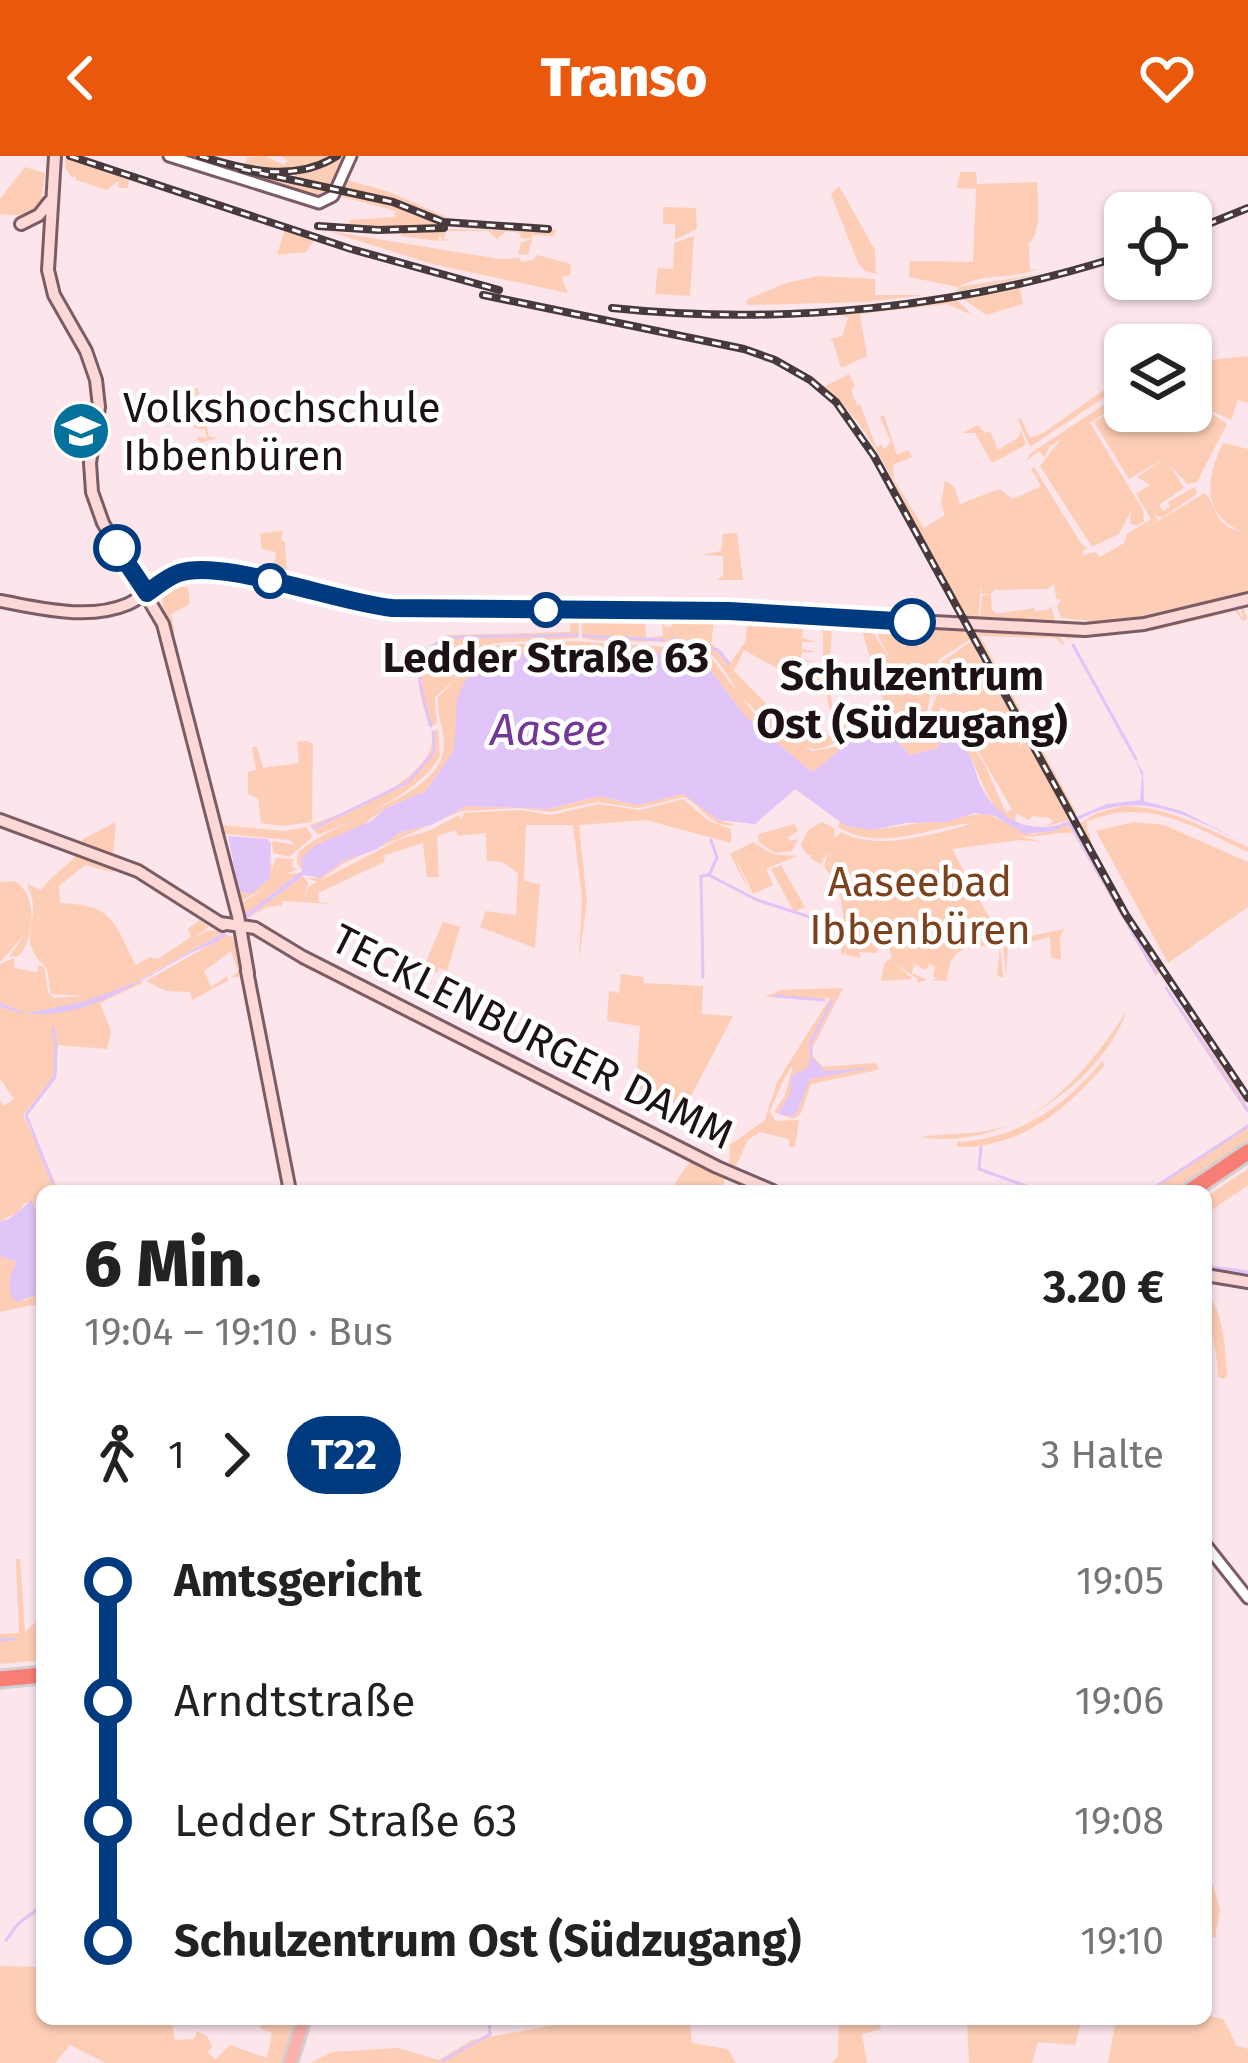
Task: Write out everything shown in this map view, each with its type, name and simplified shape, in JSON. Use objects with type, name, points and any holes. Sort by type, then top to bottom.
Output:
[{"type":"highway","points":[[1200,1185],[1248,1156]]},
{"type":"highway","points":[[1211,1185],[1248,1156]]},
{"type":"highway","points":[[0,1675],[36,1672]]},
{"type":"main road","points":[[56,156],[49,228],[51,287],[96,380],[99,407],[90,463],[92,492],[103,523],[158,614],[228,884],[230,925]]},
{"type":"main road","points":[[21,224],[39,215],[52,198]]},
{"type":"main road","points":[[135,575],[148,580],[206,570],[392,608],[729,611],[1052,630],[1144,624],[1248,599]]},
{"type":"main road","points":[[126,605],[179,573]]},
{"type":"main road","points":[[126,605],[135,589],[135,575]]},
{"type":"main road","points":[[158,614],[164,581]]},
{"type":"main road","points":[[0,602],[66,611],[143,606],[158,614]]},
{"type":"main road","points":[[0,820],[138,871],[230,925]]},
{"type":"main road","points":[[228,884],[230,925],[248,974]]},
{"type":"main road","points":[[230,903],[224,916],[244,945],[289,1185]]},
{"type":"main road","name":"TECKLENBURGER DAMM","points":[[230,925],[262,934],[760,1185]]},
{"type":"main road","points":[[244,945],[262,934]]},
{"type":"main road","points":[[1212,1276],[1248,1282]]},
{"type":"main road","points":[[290,2063],[302,2025]]},
{"type":"street","points":[[169,156],[319,203],[335,193],[351,156]]},
{"type":"street","points":[[1212,1553],[1248,1598]]},
{"type":"green space","points":[[182,156],[193,156],[333,190],[316,198]]},
{"type":"green space","points":[[265,156],[284,165],[288,161],[281,156],[335,156],[282,170],[254,168],[226,162],[244,165],[248,157]]},
{"type":"green space","points":[[347,156],[334,187],[295,179],[295,173]]},
{"type":"green space","points":[[66,157],[129,180],[128,188],[119,188],[118,181],[107,190],[72,178],[65,168]]},
{"type":"green space","points":[[25,167],[45,173],[41,204],[28,216],[0,214],[0,199]]},
{"type":"green space","points":[[960,172],[976,172],[977,184],[1037,182],[1038,224],[1029,244],[1030,270],[1038,269],[959,287],[1046,273],[957,292],[958,287],[909,277],[910,261],[973,262],[976,189],[957,188]]},
{"type":"green space","points":[[346,180],[387,191],[460,223],[341,189]]},
{"type":"green space","points":[[839,186],[875,250],[876,274],[858,263],[831,194]]},
{"type":"green space","points":[[341,192],[387,202],[448,226],[348,227],[350,220],[394,217],[396,211],[340,196]]},
{"type":"green space","points":[[663,207],[696,208],[697,229],[675,240],[675,224],[663,224]]},
{"type":"green space","points":[[556,229],[554,236],[533,235],[528,255],[518,254],[521,243],[531,239],[507,231],[497,239],[488,231],[446,231],[444,239],[452,240],[443,241],[440,236],[438,241],[401,236],[403,231]]},
{"type":"green space","points":[[284,231],[314,241],[306,252],[277,255]]},
{"type":"green space","points":[[328,231],[522,262],[537,255],[571,264],[570,275],[561,277],[568,293],[432,264]]},
{"type":"green space","points":[[694,236],[690,296],[655,294],[658,268],[673,269],[674,243]]},
{"type":"green space","points":[[1072,274],[1020,288],[1023,304],[986,315],[962,298]]},
{"type":"green space","points":[[819,276],[875,279],[875,295],[925,295],[867,302],[747,305],[746,300],[786,283]]},
{"type":"green space","points":[[956,299],[972,315],[947,304],[860,314],[867,356],[841,368],[829,339],[842,336],[848,318],[841,315]]},
{"type":"green space","points":[[1248,356],[1248,403],[1238,400],[1231,420],[1212,411],[1212,360]]},
{"type":"green space","points":[[849,374],[855,386],[851,390],[854,406],[860,404],[876,447],[884,449],[891,442],[880,417],[884,415],[897,455],[908,450],[912,457],[893,465],[894,480],[924,528],[945,515],[941,504],[945,480],[954,487],[960,504],[999,489],[1013,499],[1041,486],[1034,467],[1088,548],[1083,555],[1096,552],[1100,557],[1151,519],[1136,494],[1150,485],[1137,477],[1167,457],[1129,479],[1094,422],[1104,416],[1104,432],[1212,432],[1212,414],[1227,424],[1197,482],[1187,484],[1170,465],[1184,488],[1159,505],[1163,511],[1170,507],[1168,502],[1195,487],[1197,494],[1162,518],[1155,515],[1158,520],[1143,530],[1205,493],[1221,521],[1240,531],[1218,514],[1211,481],[1223,443],[1248,449],[1248,593],[1243,595],[1248,596],[1145,622],[1149,617],[1121,626],[1065,627],[1060,620],[1117,624],[1061,618],[1057,606],[1061,600],[1056,598],[1054,584],[1047,589],[982,594],[981,587],[978,621],[968,621],[949,594],[867,436],[823,387]]},
{"type":"green space","points":[[198,388],[209,437],[218,438],[200,443],[197,437],[207,438],[205,429],[194,428],[188,393],[180,394],[180,406],[175,389]]},
{"type":"green space","points":[[1104,390],[1104,398],[1030,447],[1018,420],[1021,418],[1030,438]]},
{"type":"green space","points":[[1104,405],[1104,414],[1090,423],[1143,510],[1144,521],[1136,526],[1130,523],[1131,511],[1119,534],[1092,547],[1040,466],[1061,439],[1049,447],[1045,458],[1039,451],[1026,461],[1031,453]]},
{"type":"green space","points":[[978,425],[985,433],[990,431],[998,450],[1021,431],[1026,445],[992,463],[975,433],[962,433]]},
{"type":"green space","points":[[283,531],[287,581],[273,577],[276,552],[262,549],[260,533]]},
{"type":"green space","points":[[737,533],[743,580],[716,580],[723,576],[723,556],[701,555],[721,551],[723,534]]},
{"type":"green space","points":[[177,579],[173,585],[188,588],[190,604],[171,614],[175,632],[171,632],[163,596]]},
{"type":"green space","points":[[991,594],[992,610],[997,614],[1051,606],[1055,620],[1049,626],[1027,624],[1036,621],[995,621],[994,615],[993,621],[980,621],[982,596]]},
{"type":"green space","points":[[1248,601],[1247,619],[1243,621],[1235,611],[1152,631],[1065,639],[1067,634],[1236,607],[1244,620],[1240,607]]},
{"type":"green space","points":[[571,613],[580,614],[578,638],[495,643],[471,658],[463,650],[455,653],[455,661],[459,659],[452,671],[457,678],[435,697],[437,724],[429,727],[418,674],[425,653],[435,643],[449,635],[570,632]]},
{"type":"green space","points":[[645,613],[646,638],[663,636],[662,613],[665,627],[673,621],[666,619],[666,613],[675,614],[676,620],[678,614],[715,615],[711,644],[731,662],[745,642],[748,616],[818,621],[816,629],[803,628],[802,638],[817,642],[802,642],[802,649],[817,652],[802,652],[801,659],[817,662],[802,662],[801,669],[821,673],[826,695],[744,650],[734,671],[774,712],[827,735],[834,732],[840,739],[815,749],[787,735],[741,696],[718,662],[700,648],[673,642],[582,638],[582,614]]},
{"type":"green space","points":[[823,620],[873,623],[874,634],[892,662],[876,623],[967,628],[972,638],[938,660],[927,712],[870,719],[842,737],[835,726],[827,697]],"holes":[[[860,624],[885,707],[835,725],[829,681],[832,625]]]},
{"type":"green space","points":[[980,629],[1059,635],[1065,646],[1055,638],[980,636],[1077,814],[977,637]]},
{"type":"green space","points":[[973,640],[1025,736],[1018,746],[1027,741],[1072,819],[1045,827],[1053,822],[1050,818],[1032,816],[1029,820],[1016,814],[1015,822],[1005,816],[992,802],[963,746],[931,725],[905,720],[880,723],[812,772],[745,716],[709,668],[677,654],[559,648],[504,658],[480,669],[459,708],[454,750],[426,791],[386,808],[301,869],[297,864],[298,853],[313,841],[401,797],[435,769],[444,746],[438,697],[489,646],[575,641],[696,649],[712,659],[754,713],[812,751],[835,747],[861,723],[878,717],[928,716],[967,737],[1006,813],[1012,809],[970,737],[944,721],[948,711],[941,707],[936,717],[931,710],[938,694],[933,697],[940,663]]},
{"type":"green space","points":[[909,724],[941,740],[939,748],[910,755],[894,739]]},
{"type":"green space","points":[[438,729],[440,756],[418,782],[386,804],[318,835],[310,825],[406,779],[421,765],[432,733]]},
{"type":"green space","points":[[297,742],[313,744],[312,822],[261,823],[258,798],[248,794],[248,772],[256,770],[252,747],[257,747],[263,768],[299,763]]},
{"type":"green space","points":[[683,794],[720,820],[736,824],[714,821],[684,797],[638,808],[597,802],[551,812],[516,808],[461,811],[439,821],[467,806],[548,809],[599,796],[637,805]]},
{"type":"green space","points":[[683,799],[709,821],[731,829],[731,843],[646,820],[579,825],[587,902],[579,960],[582,897],[573,825],[526,825],[524,881],[540,884],[535,948],[480,927],[486,911],[516,915],[518,873],[502,862],[487,861],[486,833],[458,836],[455,830],[437,836],[439,877],[427,877],[423,843],[385,855],[384,862],[318,893],[319,902],[334,904],[282,901],[246,919],[303,876],[308,883],[304,899],[308,887],[398,840],[459,815],[461,820],[464,813],[520,810],[551,815],[599,804],[640,810]]},
{"type":"green space","points":[[1124,806],[1188,820],[1248,847],[1248,852],[1169,818],[1129,812],[1086,822],[1095,855],[1077,825],[1097,813]]},
{"type":"green space","name":"Aaseebad Ibbenbüren","points":[[986,813],[1033,835],[1074,822],[1161,972],[1156,976],[1073,833],[1030,837],[1015,835],[1043,842],[1020,840],[952,849],[1000,945],[977,946],[955,955],[947,981],[933,980],[937,977],[930,964],[925,970],[909,961],[914,965],[912,973],[927,980],[917,983],[918,979],[895,964],[913,979],[881,981],[884,964],[892,957],[881,943],[876,953],[859,952],[861,958],[846,955],[846,950],[841,953],[844,922],[839,885],[824,867],[828,852],[821,864],[806,854],[801,845],[808,830],[822,822],[834,828],[835,838],[841,832],[855,838],[888,841],[973,823],[871,838],[838,827],[840,821],[873,830]]},
{"type":"green space","points":[[116,822],[113,854],[81,842],[83,839]]},
{"type":"green space","points":[[1134,822],[1164,825],[1248,862],[1248,907],[1168,963],[1096,831]]},
{"type":"green space","points":[[795,824],[798,831],[788,837],[789,841],[798,839],[792,851],[774,853],[759,842],[758,834]]},
{"type":"green space","points":[[221,825],[284,831],[306,827],[313,837],[289,857],[273,853],[272,841],[296,845],[289,840],[225,834],[240,891],[251,894],[269,878],[271,858],[272,869],[276,858],[293,859],[292,867],[298,869],[286,874],[300,873],[243,916],[242,903],[265,888],[239,902]]},
{"type":"green space","points":[[428,826],[378,848],[401,832]]},
{"type":"green space","points":[[753,842],[773,854],[797,856],[766,869],[773,885],[753,894],[733,853],[751,895],[730,854]]},
{"type":"green space","points":[[78,853],[117,869],[85,865],[59,886],[60,903],[91,907],[110,918],[136,965],[150,957],[158,959],[191,937],[188,929],[200,920],[209,927],[192,939],[209,930],[224,932],[100,1003],[111,1031],[107,1049],[58,1045],[56,1077],[23,1115],[57,1185],[36,1185],[36,1209],[25,1203],[0,1221],[0,1100],[4,1106],[14,1099],[0,1079],[0,964],[14,958],[14,968],[37,972],[39,965],[44,967],[48,992],[54,998],[84,996],[51,994],[47,969],[31,947],[33,910],[27,884],[41,890]]},
{"type":"green space","points":[[367,853],[318,882],[307,878],[320,878],[343,861]]},
{"type":"green space","points":[[781,865],[805,907],[794,912],[771,869]]},
{"type":"green space","points":[[14,881],[31,906],[31,928],[19,956],[9,957],[25,934],[0,962],[0,882]]},
{"type":"green space","points":[[443,922],[460,927],[447,971],[439,967],[437,973],[424,966]]},
{"type":"green space","points":[[1064,929],[1061,959],[1051,958],[1050,937],[1008,947],[1006,977],[1003,942]]},
{"type":"green space","points":[[227,935],[233,937],[242,976],[232,978],[238,971],[231,951],[204,971],[211,987],[227,976],[228,981],[192,1000],[190,992],[166,991],[146,981]]},
{"type":"green space","points":[[1000,946],[1003,978],[997,976]]},
{"type":"green space","points":[[621,974],[643,977],[644,983],[703,986],[702,1014],[733,1016],[685,1107],[636,1088],[640,1026],[607,1021],[609,991],[619,993]]},
{"type":"green space","points":[[843,988],[812,1049],[813,1056],[823,1067],[872,1063],[878,1070],[811,1084],[801,1113],[794,1119],[774,1112],[785,1095],[793,1066],[770,1111],[775,1121],[799,1120],[795,1147],[789,1146],[789,1139],[760,1132],[748,1140],[736,1166],[729,1163],[730,1145],[765,1120],[777,1082],[830,998],[765,997],[781,990]]},
{"type":"green space","points":[[1171,993],[1245,1100],[1248,1114],[1189,1026]]},
{"type":"green space","points":[[1127,1011],[1095,1064],[1071,1087],[1033,1113],[1085,1068]]},
{"type":"green space","points":[[1103,1060],[1104,1066],[1089,1082],[1040,1124],[1001,1141],[957,1147],[957,1142],[1000,1135],[1039,1118]]},
{"type":"green space","points":[[1009,1125],[952,1139],[922,1137],[979,1132]]},
{"type":"green space","points":[[1248,1126],[1248,1143],[1188,1185],[1157,1185]]},
{"type":"green space","points":[[690,1161],[725,1177],[723,1185],[674,1185]]},
{"type":"green space","points":[[1248,1169],[1248,1185],[1212,1210],[1212,1193]]},
{"type":"green space","points":[[0,1256],[17,1262],[10,1280],[14,1299],[18,1283],[23,1301],[36,1296],[36,1304],[0,1312]]},
{"type":"green space","points":[[1212,1301],[1222,1331],[1227,1376],[1223,1379],[1218,1377]]},
{"type":"green space","points":[[16,1559],[20,1559],[25,1632],[36,1622],[36,1661],[0,1664],[0,1634],[19,1633]]},
{"type":"green space","points":[[1212,1885],[1220,1910],[1212,1938]]},
{"type":"green space","points":[[0,1966],[36,1967],[36,2025],[172,2025],[175,2040],[194,2039],[197,2031],[207,2036],[212,2047],[207,2053],[216,2059],[230,2045],[267,2058],[272,2033],[260,2025],[299,2025],[283,2063],[105,2063],[70,2045],[55,2063],[0,2063]]},
{"type":"green space","points":[[1212,2016],[1223,2019],[1237,2046],[1248,2049],[1248,2063],[1108,2063],[1115,2025],[1212,2025]]},
{"type":"green space","points":[[554,2025],[690,2025],[692,2043],[728,2049],[736,2063],[311,2063],[332,2052],[398,2048],[439,2060],[472,2040]]},
{"type":"green space","points":[[839,2025],[880,2025],[881,2029],[862,2034],[867,2063],[832,2063],[838,2056]]},
{"type":"green space","points":[[967,2025],[1080,2025],[1075,2045],[1038,2042],[1032,2063],[969,2063]]},
{"type":"water","name":"Aasee","points":[[551,649],[677,654],[709,668],[745,716],[812,772],[862,731],[903,719],[927,724],[958,742],[973,762],[987,797],[1007,816],[1031,826],[1074,822],[1054,831],[1024,834],[995,816],[975,813],[947,822],[873,830],[846,826],[795,789],[755,824],[718,820],[683,794],[637,805],[599,796],[548,809],[467,806],[431,825],[401,832],[320,878],[304,875],[246,919],[243,916],[302,871],[301,858],[316,845],[426,791],[454,750],[457,699],[465,680],[495,660]],"holes":[[[908,724],[938,736],[939,748],[910,755],[894,738]]]},
{"type":"water","points":[[1135,759],[1143,772],[1144,801],[1182,811],[1248,845],[1184,815],[1142,806],[1099,811],[1076,821],[1074,818],[1107,804],[1140,800],[1142,776]]},
{"type":"water","points":[[228,836],[271,843],[270,878],[251,894],[239,891]]},
{"type":"water","points":[[224,932],[227,935],[217,941],[190,953],[141,981],[96,1003],[49,1014],[25,1013],[0,1007],[0,1003],[27,1013],[83,1002],[139,981]]},
{"type":"water","points":[[811,1056],[825,1071],[876,1067],[810,1079],[794,1116],[780,1115],[791,1092],[791,1076],[808,1067]]},
{"type":"water","points":[[36,1197],[32,1201],[36,1210],[36,1295],[17,1302],[10,1283],[17,1262],[0,1256],[0,1221]]},
{"type":"waterway","points":[[431,726],[420,671],[428,650],[439,642],[456,637],[578,635]]},
{"type":"waterway","points":[[584,636],[664,640]]},
{"type":"waterway","points":[[671,639],[718,650]]},
{"type":"waterway","points":[[1073,645],[1136,759]]},
{"type":"waterway","points":[[720,652],[729,664]]},
{"type":"waterway","points":[[314,828],[408,782],[434,752],[433,732]]},
{"type":"waterway","points":[[1070,824],[1156,973]]},
{"type":"waterway","points":[[711,840],[717,858]]},
{"type":"waterway","points":[[703,977],[701,876],[709,875],[716,860]]},
{"type":"waterway","points":[[709,875],[757,900],[813,918]]},
{"type":"waterway","points":[[1166,988],[1248,1111]]},
{"type":"waterway","points":[[775,996],[824,1000]]},
{"type":"waterway","points":[[811,1056],[811,1042],[832,1001]]},
{"type":"waterway","points":[[53,1028],[55,1040]]},
{"type":"waterway","points":[[53,1183],[26,1115],[55,1077],[56,1043]]},
{"type":"waterway","points":[[1158,1185],[1248,1126]]},
{"type":"waterway","points":[[981,1147],[979,1169],[1023,1185]]},
{"type":"waterway","points":[[1212,1267],[1248,1272]]},
{"type":"waterway","points":[[0,1640],[15,1639]]},
{"type":"waterway","points":[[6,1940],[36,1910]]},
{"type":"waterway","points":[[442,2061],[490,2034],[489,2025]]},
{"type":"railway","points":[[70,156],[351,249],[499,290]]},
{"type":"railway","points":[[200,156],[287,172],[337,156]]},
{"type":"railway","points":[[242,169],[393,202],[443,222],[548,229]]},
{"type":"railway","points":[[1212,223],[1248,208]]},
{"type":"railway","points":[[318,226],[444,228]]},
{"type":"railway","points":[[612,308],[742,315],[871,308],[999,288],[1104,261]]},
{"type":"railway","points":[[483,295],[744,349],[810,380],[836,402],[874,456],[1126,915],[1248,1098]]},
{"type":"bus line","name":"T22","points":[[117,548],[147,593],[179,573],[199,570],[264,579],[353,603],[392,608],[729,611],[912,622]]},
{"type":"place","name":"Volkshochschule Ibbenbüren","points":[[81,431]]},
{"type":"place","name":"Ledder Straße 63","points":[[546,610]]},
{"type":"place","name":"Schulzentrum Ost (Südzugang)","points":[[912,622]]}]
